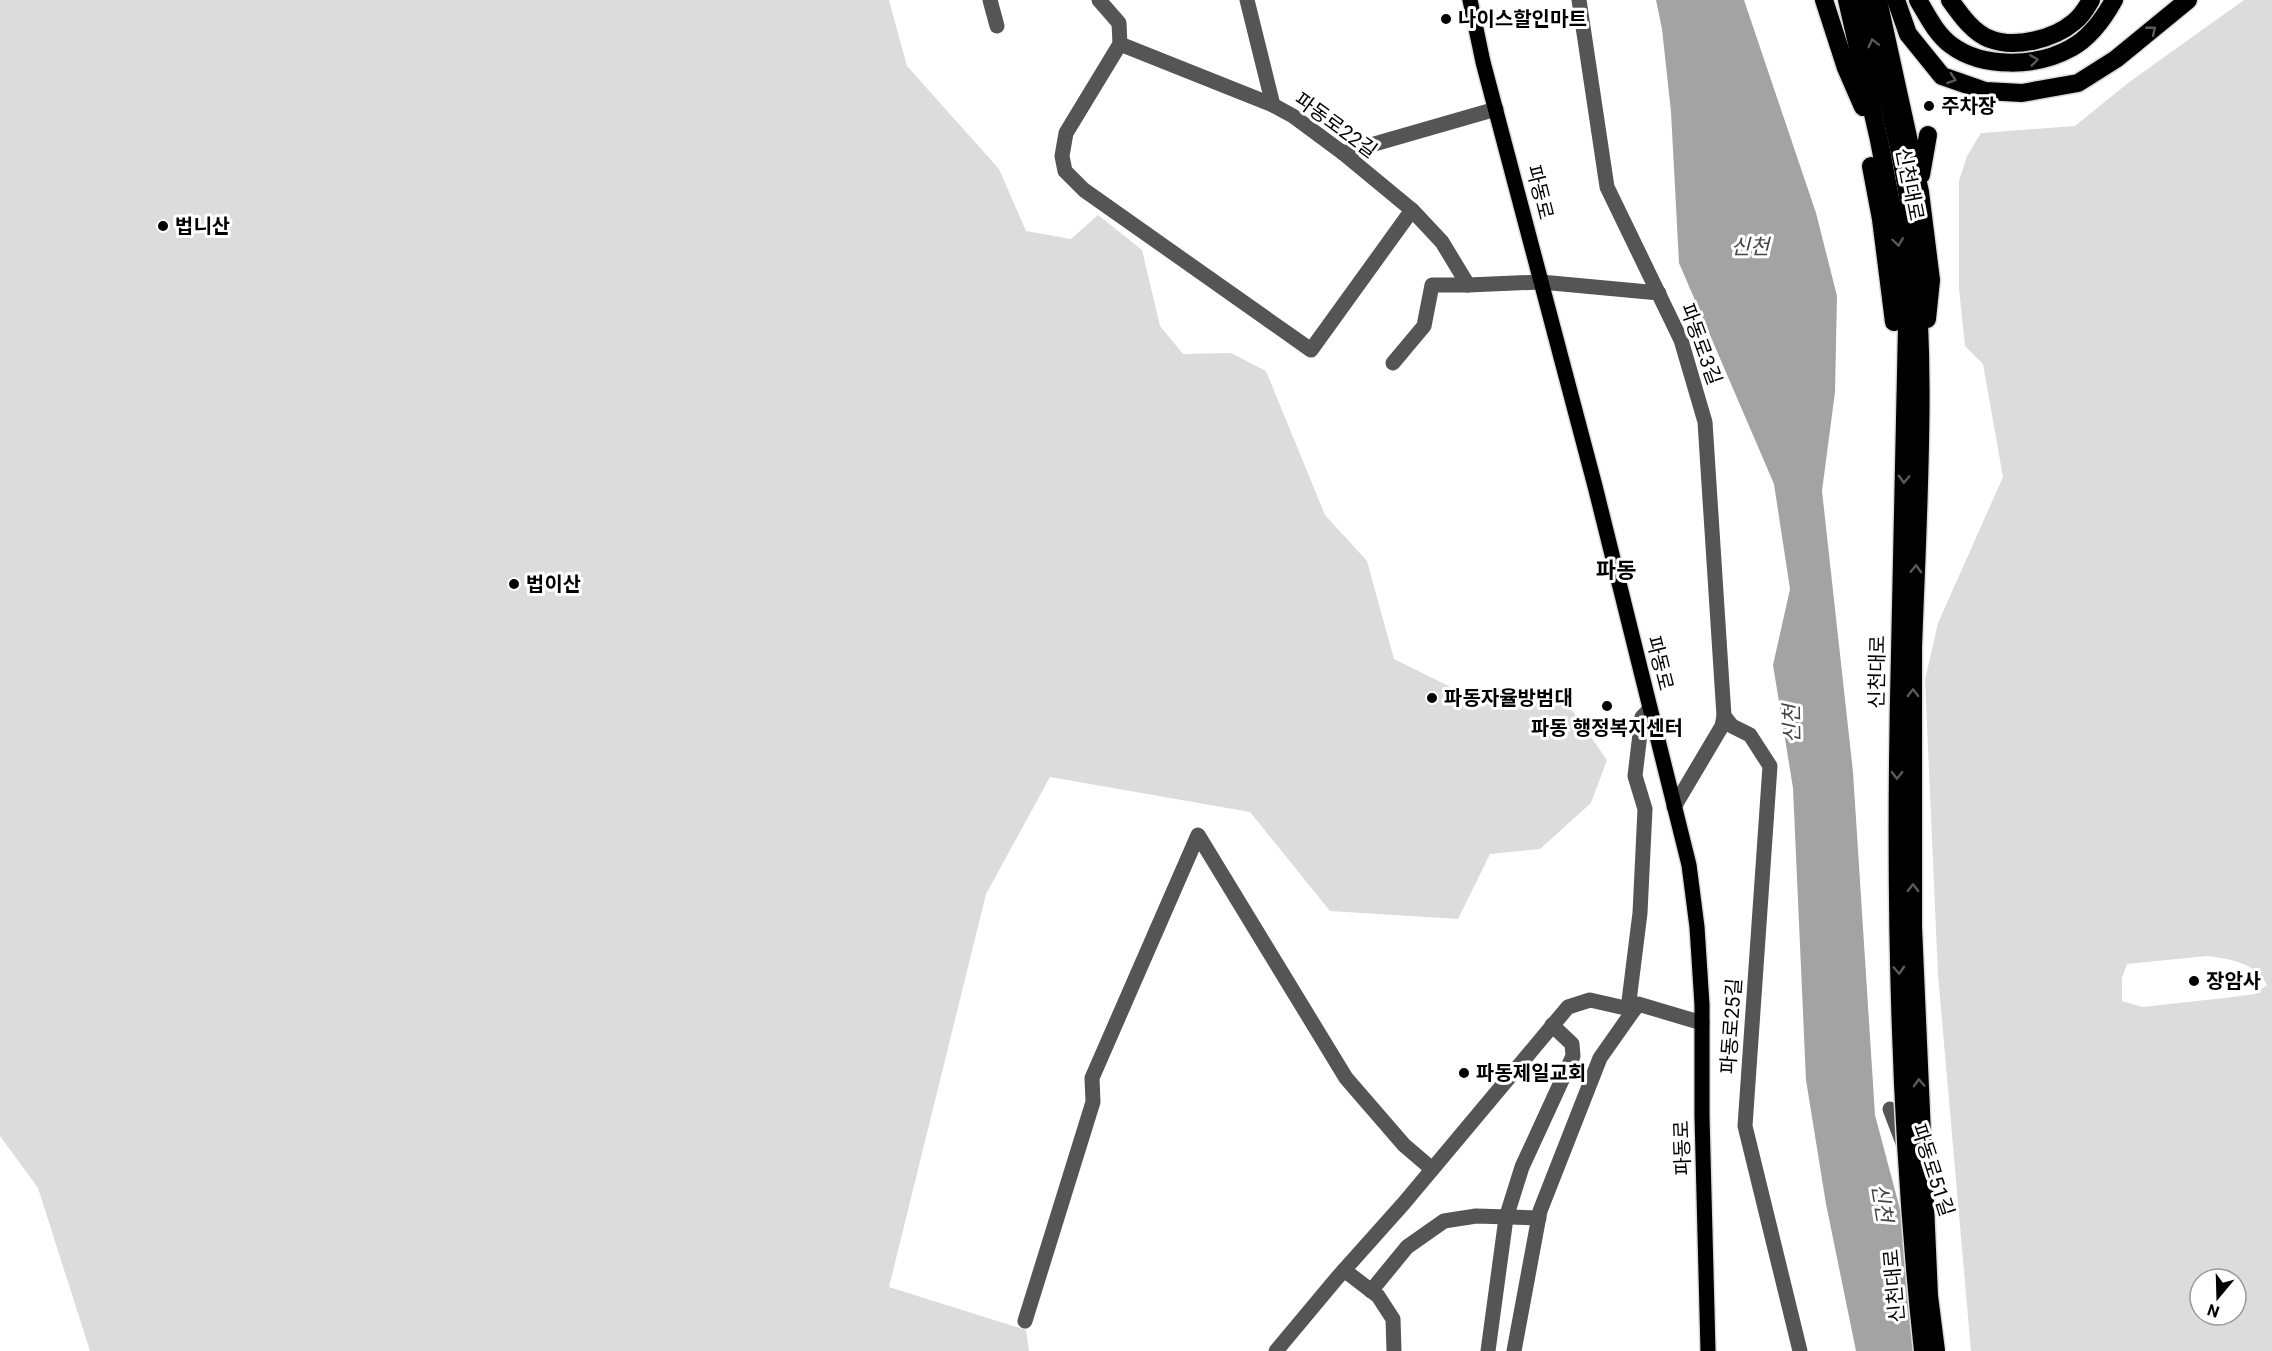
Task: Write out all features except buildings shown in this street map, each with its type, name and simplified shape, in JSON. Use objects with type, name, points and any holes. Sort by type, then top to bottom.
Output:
[{"type":"highway","points":[[1824,0],[1846,68],[1863,107]]},
{"type":"highway","points":[[1835,0],[1863,107],[1885,252],[1905,434]]},
{"type":"highway","name":"신천대로","points":[[1847,0],[1879,140],[1898,240],[1907,326],[1906,651],[1913,927],[1929,1296],[1936,1351]]},
{"type":"highway","name":"신천대로","points":[[1862,0],[1886,93],[1908,202],[1915,256],[1922,374],[1896,807],[1897,918],[1915,1273],[1923,1351]]},
{"type":"highway","points":[[1878,0],[1920,192],[1931,280],[1922,374]]},
{"type":"highway","points":[[1896,0],[1908,33],[1942,76],[1985,91],[2022,93],[2079,83],[2116,59],[2188,0]]},
{"type":"highway","points":[[1918,0],[1931,22],[1951,45],[1978,58],[2007,63],[2041,59],[2072,48],[2102,21],[2114,0]]},
{"type":"highway","points":[[1950,0],[1977,31],[1990,39],[2011,43],[2038,40],[2057,33],[2075,21],[2091,0]]},
{"type":"highway","points":[[1883,19],[1893,43],[1908,67]]},
{"type":"highway","points":[[1920,192],[1928,135]]},
{"type":"main road","name":"파동로","points":[[1470,0],[1496,109],[1595,486],[1689,865],[1697,927],[1702,1023],[1708,1351]]},
{"type":"street","points":[[990,0],[997,26]]},
{"type":"street","points":[[1099,0],[1119,23],[1120,44],[1066,134],[1062,156],[1065,171],[1084,190],[1311,350],[1412,210]]},
{"type":"street","points":[[1247,0],[1273,105]]},
{"type":"street","name":"파동로3길","points":[[1579,0],[1607,187],[1681,340],[1705,422],[1724,716]]},
{"type":"street","name":"파동로22길","points":[[1120,44],[1273,105],[1293,116],[1343,153],[1412,210],[1442,242],[1468,285]]},
{"type":"street","points":[[1343,153],[1496,109]]},
{"type":"street","points":[[1393,363],[1424,326],[1432,285],[1541,282],[1659,293]]},
{"type":"street","points":[[1631,1010],[1640,913],[1645,810],[1635,776],[1642,717],[1650,709]]},
{"type":"street","points":[[1674,807],[1722,726],[1724,716]]},
{"type":"street","name":"파동로25길","points":[[1724,716],[1732,726],[1750,735],[1770,766],[1745,1126],[1800,1351]]},
{"type":"street","points":[[1025,1321],[1094,1102],[1092,1078],[1198,835],[1346,1078],[1404,1145],[1432,1168]]},
{"type":"street","points":[[1276,1351],[1568,1007],[1590,1000],[1631,1010]]},
{"type":"street","points":[[1514,1351],[1539,1218],[1600,1058],[1631,1010],[1638,1004],[1702,1023]]},
{"type":"street","points":[[1488,1351],[1506,1218],[1522,1167],[1573,1056],[1572,1044],[1552,1026]]},
{"type":"street","name":"파동로51길","points":[[1890,1109],[1931,1219],[1931,1259],[1944,1351]]},
{"type":"street","points":[[1371,1291],[1407,1247],[1444,1221],[1476,1216],[1539,1218]]},
{"type":"street","points":[[1344,1270],[1378,1296],[1394,1319],[1394,1351]]},
{"type":"shaded area","points":[[0,0],[889,0],[907,66],[999,169],[1026,231],[1071,239],[1098,215],[1142,250],[1160,326],[1183,354],[1231,353],[1266,371],[1325,515],[1367,561],[1394,659],[1479,701],[1567,703],[1607,760],[1591,803],[1540,849],[1490,854],[1458,919],[1330,911],[1250,812],[1050,777],[986,894],[889,1287],[1026,1330],[1029,1351],[90,1351],[38,1188],[0,1136]]},
{"type":"shaded area","points":[[2244,0],[2272,0],[2272,1351],[1971,1351],[1938,975],[1925,680],[1938,623],[2003,477],[1983,364],[1965,346],[1959,289],[1959,181],[1967,156],[1981,133],[2075,126],[2128,83]],"holes":[[[2207,956],[2250,967],[2267,985],[2255,994],[2224,998],[2142,1007],[2122,1001],[2122,978],[2127,964]]]},
{"type":"water","name":"신천","points":[[1656,0],[1744,0],[1816,213],[1837,296],[1835,392],[1822,491],[1853,772],[1875,1115],[1923,1296],[1926,1351],[1856,1351],[1826,1204],[1806,1080],[1793,788],[1773,665],[1790,589],[1774,484],[1679,263],[1671,112],[1662,29]]},
{"type":"place","name":"나이스할인마트","points":[[1446,19]]},
{"type":"place","name":"주차장","points":[[1929,106]]},
{"type":"place","name":"법니산","points":[[163,226]]},
{"type":"place","name":"법이산","points":[[514,584]]},
{"type":"place","name":"파동자율방범대","points":[[1432,698]]},
{"type":"place","name":"파동 행정복지센터","points":[[1607,706]]},
{"type":"place","name":"장암사","points":[[2194,981]]},
{"type":"place","name":"파동제일교회","points":[[1464,1073]]},
{"type":"district","name":"파동","points":[[1616,570]]}]
